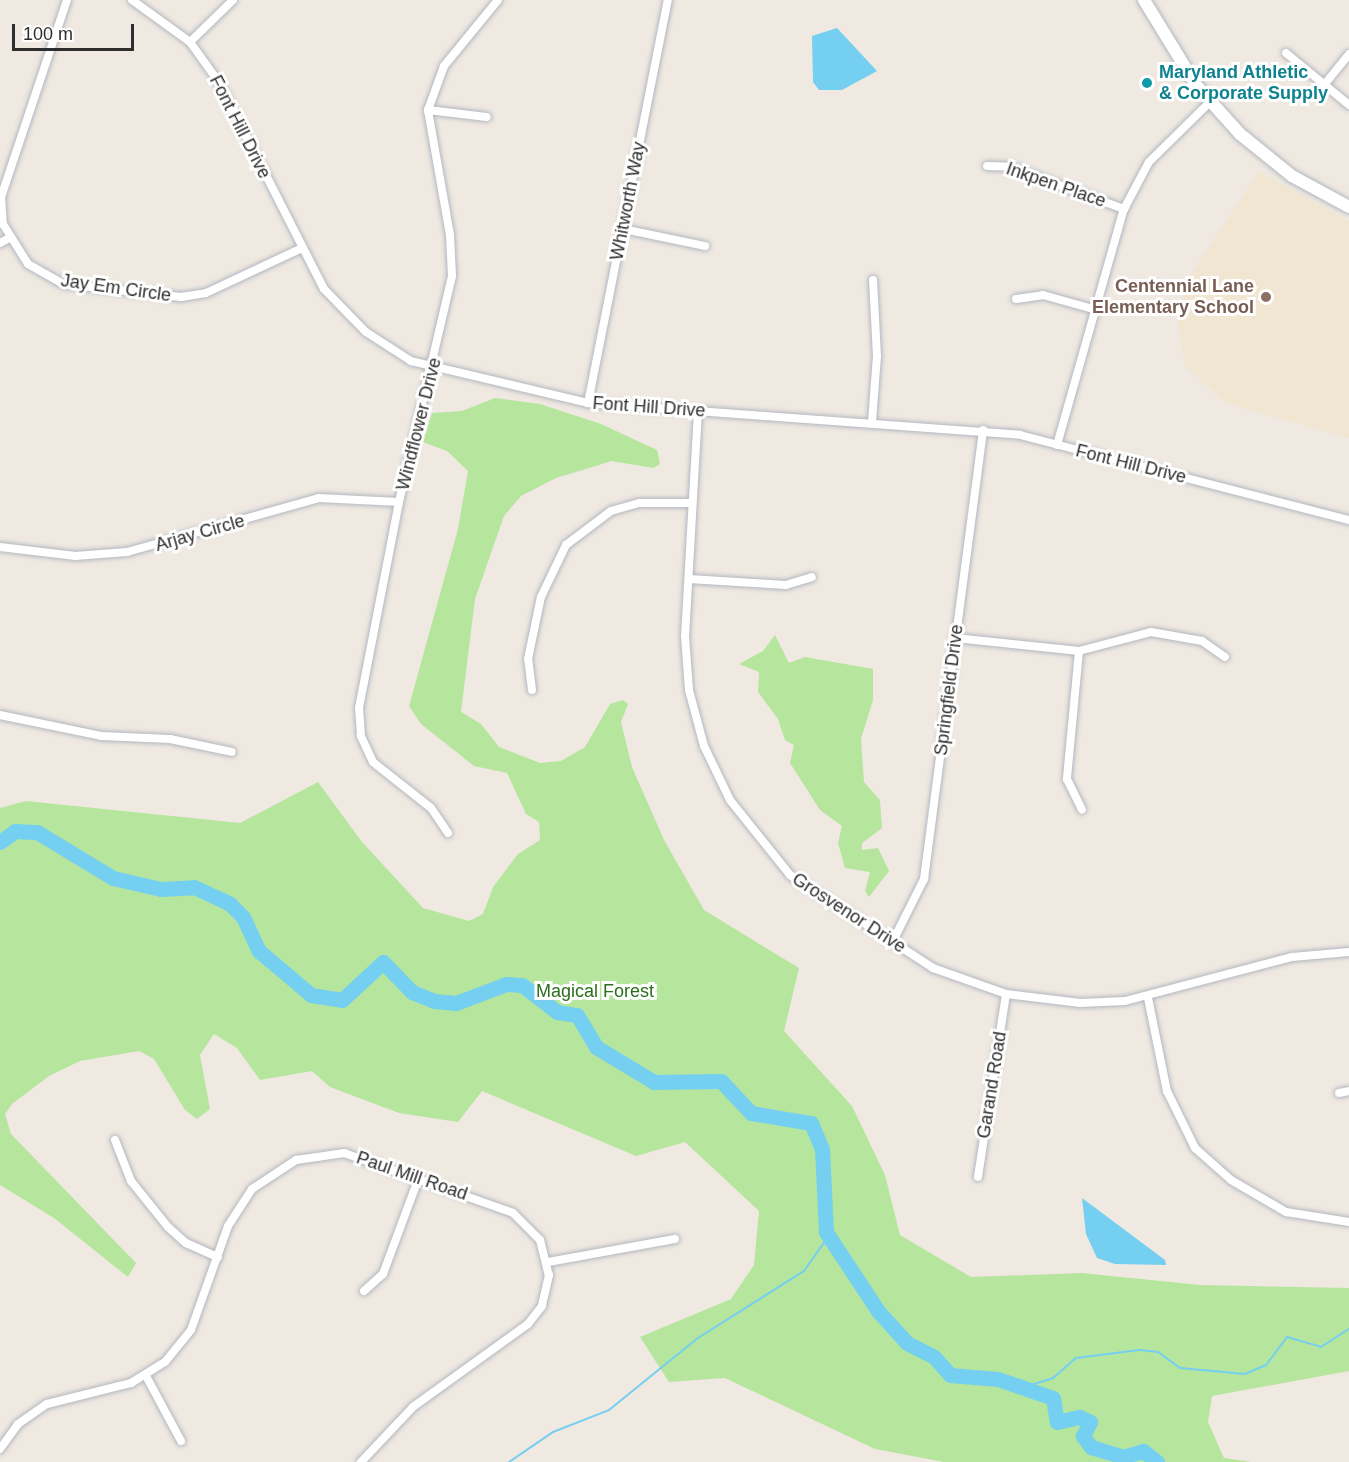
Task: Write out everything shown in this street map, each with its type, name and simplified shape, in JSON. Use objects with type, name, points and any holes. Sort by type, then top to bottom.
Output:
[{"type":"street","name":"Jay Em Circle","points":[[67,0],[4,180],[2,211],[9,238],[28,264],[56,281],[164,297],[206,293],[300,249]]},
{"type":"street","name":"Font Hill Drive","points":[[132,0],[190,42],[218,81],[300,249],[351,320],[382,345],[434,369],[588,403],[983,430],[1057,445],[1349,520]]},
{"type":"street","points":[[190,42],[233,0]]},
{"type":"street","name":"Windflower Drive","points":[[448,833],[431,808],[373,762],[361,736],[359,708],[399,502],[434,369],[453,257],[428,110],[444,66],[498,0]]},
{"type":"street","name":"Whitworth Way","points":[[588,403],[668,0]]},
{"type":"street","points":[[1144,0],[1210,102],[1273,163],[1349,207]]},
{"type":"street","points":[[1286,53],[1349,105]]},
{"type":"street","points":[[1324,84],[1349,54]]},
{"type":"street","points":[[1057,445],[1093,309],[1124,209],[1149,162],[1210,102]]},
{"type":"street","points":[[428,110],[488,117]]},
{"type":"street","name":"Inkpen Place","points":[[987,166],[1011,167],[1124,209]]},
{"type":"street","points":[[623,230],[705,246]]},
{"type":"street","points":[[0,243],[9,238]]},
{"type":"street","points":[[872,422],[877,356],[873,280]]},
{"type":"street","points":[[1016,299],[1043,296],[1093,309]]},
{"type":"street","name":"Grosvenor Drive","points":[[698,411],[688,579],[689,690],[705,746],[730,800],[790,875],[892,943],[955,979],[1006,994],[1080,1003],[1148,998],[1292,957],[1349,952]]},
{"type":"street","name":"Springfield Drive","points":[[892,943],[924,879],[983,430]]},
{"type":"street","name":"Arjay Circle","points":[[0,547],[75,556],[127,552],[319,498],[399,502]]},
{"type":"street","points":[[532,690],[528,659],[541,597],[566,545],[611,511],[639,503],[692,503]]},
{"type":"street","points":[[688,579],[786,585],[812,577]]},
{"type":"street","points":[[955,638],[1079,651],[1151,632],[1202,640],[1225,657]]},
{"type":"street","points":[[1079,651],[1067,772],[1082,810]]},
{"type":"street","points":[[0,715],[102,736],[170,739],[231,752]]},
{"type":"street","name":"Garand Road","points":[[978,1177],[1006,994]]},
{"type":"street","points":[[1148,998],[1173,1112],[1195,1148],[1231,1180],[1286,1212],[1349,1222]]},
{"type":"street","points":[[1339,1093],[1349,1091]]},
{"type":"street","points":[[115,1140],[125,1172],[168,1227],[186,1243],[218,1257]]},
{"type":"street","name":"Paul Mill Road","points":[[0,1449],[18,1425],[47,1404],[146,1376],[188,1335],[234,1214],[252,1189],[296,1160],[344,1153],[419,1177],[513,1213],[540,1240],[548,1262],[549,1285],[536,1316],[400,1419],[361,1462]]},
{"type":"street","points":[[364,1291],[383,1274],[419,1177]]},
{"type":"street","points":[[548,1262],[675,1239]]},
{"type":"street","points":[[146,1376],[181,1441]]},
{"type":"shaded area","name":"Centennial Lane Elementary School","points":[[1259,172],[1349,221],[1349,438],[1225,403],[1185,366],[1177,316],[1188,279]]},
{"type":"green space","name":"Magical Forest","points":[[495,398],[540,404],[601,424],[657,450],[660,464],[653,468],[612,461],[556,478],[521,496],[504,516],[475,599],[461,712],[481,724],[499,747],[540,763],[561,761],[585,747],[610,704],[623,700],[628,704],[621,722],[632,767],[664,840],[704,910],[799,968],[784,1031],[852,1106],[885,1175],[900,1235],[971,1277],[1082,1273],[1200,1285],[1349,1288],[1349,1371],[1212,1396],[1208,1422],[1224,1458],[1251,1462],[944,1462],[875,1449],[725,1378],[669,1382],[640,1337],[731,1299],[754,1265],[759,1211],[685,1142],[636,1156],[482,1091],[458,1122],[399,1113],[330,1087],[312,1071],[260,1080],[237,1048],[214,1034],[200,1055],[210,1109],[197,1119],[185,1110],[154,1059],[139,1051],[80,1061],[49,1076],[12,1104],[5,1114],[11,1134],[136,1263],[128,1277],[54,1218],[0,1185],[0,808],[26,801],[240,823],[318,782],[362,842],[423,908],[469,921],[483,914],[493,887],[518,854],[540,840],[539,822],[526,814],[507,773],[474,766],[421,724],[409,706],[458,529],[468,471],[447,451],[423,442],[432,413],[462,411]]},
{"type":"green space","points":[[775,635],[789,663],[805,657],[873,669],[873,700],[861,739],[864,782],[880,800],[882,828],[862,843],[862,850],[878,848],[889,871],[869,897],[865,891],[870,872],[845,868],[838,843],[842,826],[820,810],[790,763],[794,745],[785,740],[778,719],[758,692],[759,672],[739,664],[763,651]]},
{"type":"water","points":[[837,28],[877,71],[842,90],[819,90],[813,82],[812,36]]},
{"type":"water","points":[[1082,1198],[1165,1260],[1166,1265],[1115,1264],[1097,1258],[1086,1234]]},
{"type":"waterway","points":[[0,842],[15,831],[37,832],[113,878],[161,889],[194,887],[230,904],[243,917],[259,951],[311,995],[342,1000],[383,962],[412,992],[434,1001],[456,1003],[506,984],[522,985],[557,1012],[577,1015],[596,1047],[654,1082],[721,1081],[751,1113],[811,1123],[822,1149],[826,1232],[878,1311],[907,1343],[934,1357],[950,1375],[998,1379],[1053,1398],[1057,1422],[1079,1417],[1090,1422],[1083,1436],[1091,1447],[1123,1457],[1143,1451],[1157,1462]]},
{"type":"waterway","points":[[509,1462],[553,1432],[609,1410],[698,1338],[804,1271],[828,1237]]},
{"type":"waterway","points":[[1021,1388],[1053,1378],[1076,1358],[1140,1350],[1158,1352],[1180,1368],[1245,1374],[1266,1365],[1287,1337],[1321,1347],[1349,1329]]},
{"type":"place","name":"Maryland Athletic & Corporate Supply","points":[[1147,83]]},
{"type":"place","name":"Centennial Lane Elementary School","points":[[1266,297]]}]
